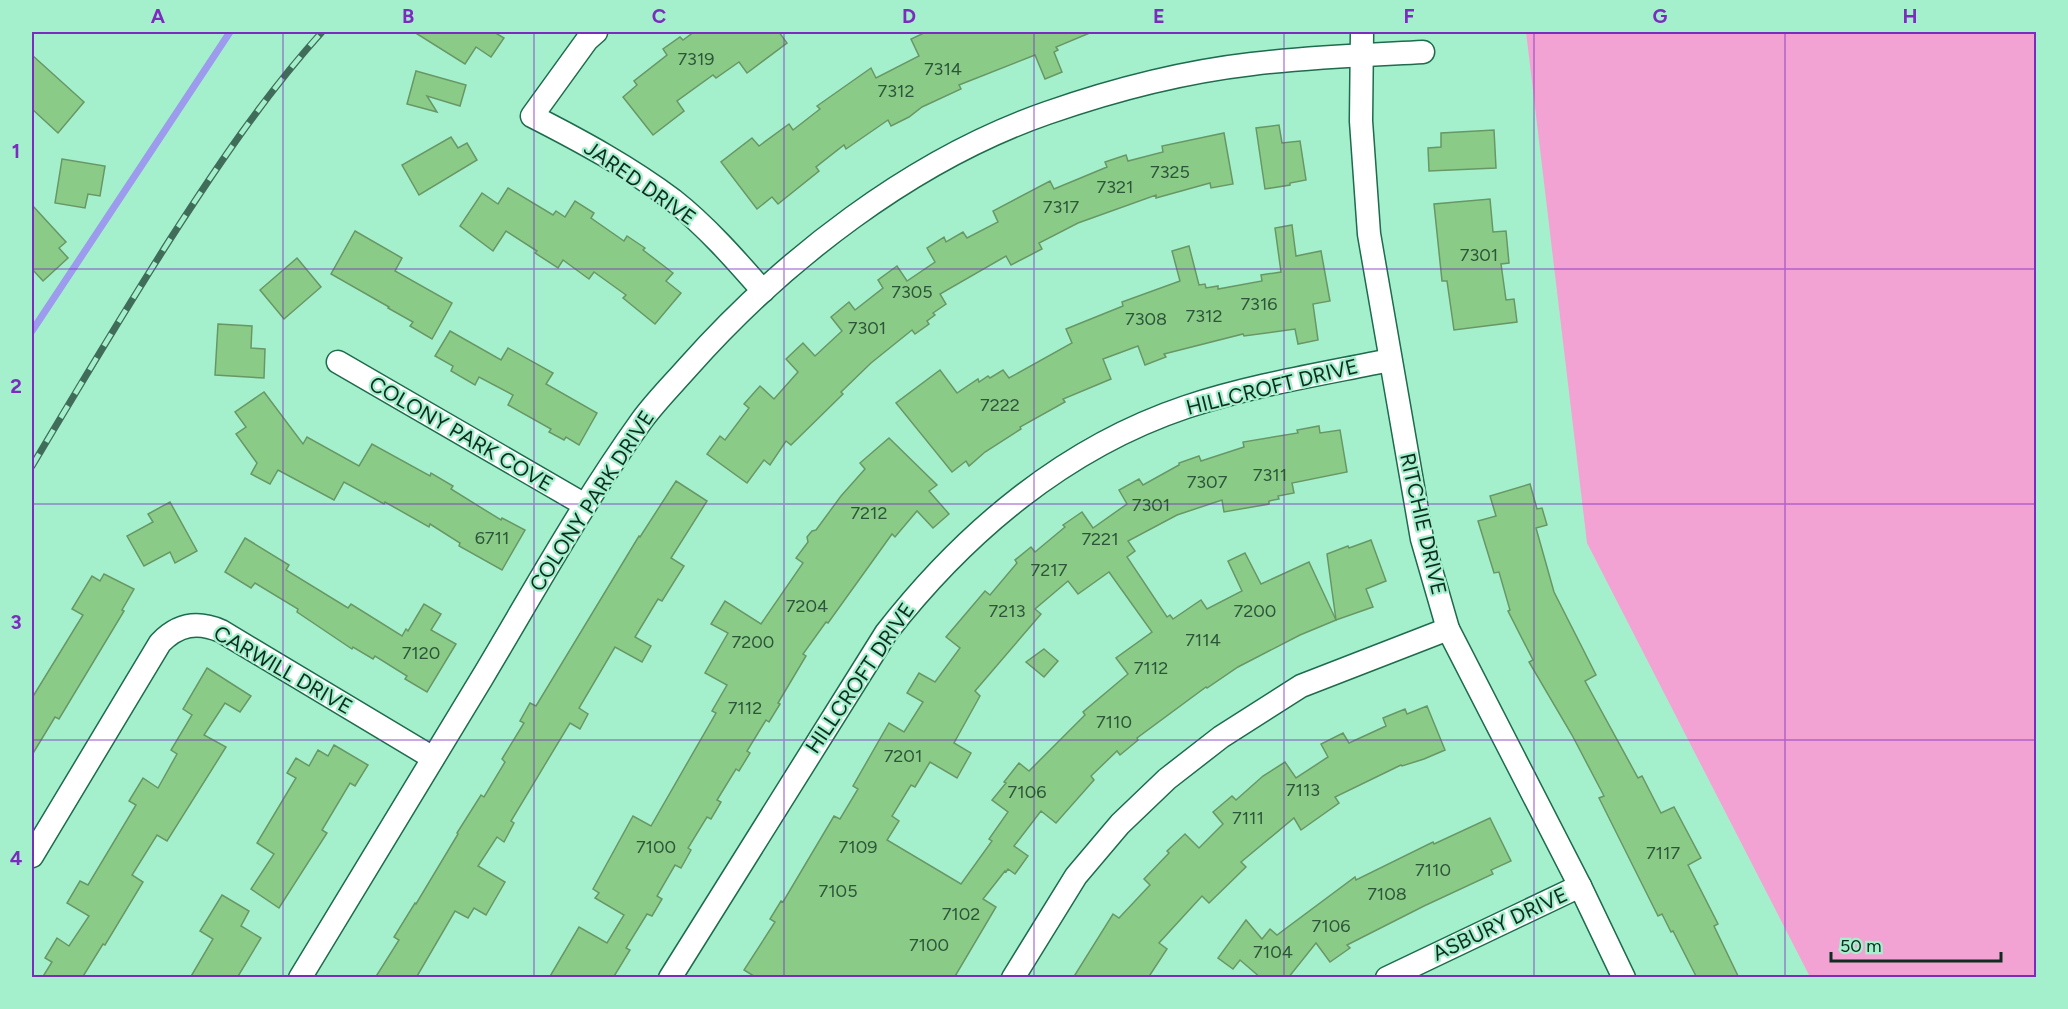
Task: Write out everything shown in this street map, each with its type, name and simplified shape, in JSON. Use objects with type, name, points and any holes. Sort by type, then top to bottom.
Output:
[{"type":"street","name":"JARED DRIVE","points":[[596,32],[587,39],[532,116],[584,142],[673,201],[729,252],[763,291]]},
{"type":"street","name":"RITCHIE DRIVE","points":[[1362,32],[1361,121],[1369,234],[1422,539],[1448,629],[1580,886],[1624,978]]},
{"type":"street","name":"COLONY PARK DRIVE","points":[[300,978],[585,505],[645,416],[709,343],[763,291],[845,222],[910,178],[979,141],[1044,114],[1101,95],[1170,78],[1250,64],[1423,52]]},
{"type":"street","name":"HILLCROFT DRIVE","points":[[670,978],[886,633],[950,558],[1007,507],[1077,456],[1185,407],[1222,396],[1390,360]]},
{"type":"street","name":"COLONY PARK COVE","points":[[338,362],[585,505]]},
{"type":"street","name":"CARWILL DRIVE","points":[[32,856],[160,643],[176,629],[185,626],[210,626],[221,631],[433,758]]},
{"type":"street","points":[[1013,978],[1076,876],[1120,824],[1167,779],[1221,737],[1301,686],[1448,629]]},
{"type":"street","name":"ASBURY DRIVE","points":[[1387,978],[1580,886]]},
{"type":"shaded area","points":[[1526,32],[2036,32],[2036,977],[1810,977],[1587,543]]},
{"type":"building","points":[[414,32],[494,32],[504,38],[491,57],[476,47],[465,64]]},
{"type":"building","points":[[694,32],[779,32],[787,43],[747,73],[739,62],[716,78],[713,75],[677,101],[684,111],[653,135],[623,97],[637,85],[634,81],[667,55],[663,49],[680,37],[683,40]]},
{"type":"building","points":[[926,32],[1092,32],[1056,47],[1058,50],[1054,52],[1062,72],[1045,79],[1035,55],[959,85],[961,89],[922,107],[909,117],[891,126],[888,120],[846,149],[844,145],[816,167],[819,171],[778,204],[772,197],[757,209],[721,162],[752,138],[759,146],[789,124],[793,130],[820,109],[817,106],[871,68],[876,78],[919,56],[911,39]]},
{"type":"building","points":[[32,55],[84,102],[58,133],[32,109]]},
{"type":"building","points":[[416,71],[466,85],[460,106],[427,96],[437,112],[407,104]]},
{"type":"building","points":[[1279,125],[1282,143],[1300,141],[1306,180],[1265,189],[1256,128]]},
{"type":"building","points":[[1494,130],[1496,168],[1429,171],[1428,148],[1441,147],[1441,133]]},
{"type":"building","points":[[1224,133],[1233,184],[1211,188],[1210,183],[1156,198],[1156,195],[1078,223],[1039,243],[1042,249],[1011,265],[1006,256],[940,294],[946,304],[933,313],[935,315],[927,321],[929,324],[915,334],[912,330],[871,363],[791,445],[786,441],[770,465],[764,460],[747,483],[707,454],[720,436],[725,440],[749,408],[744,404],[760,386],[774,399],[798,372],[786,359],[803,343],[815,356],[842,331],[831,317],[849,302],[855,310],[883,288],[878,280],[897,266],[907,281],[935,262],[927,248],[944,237],[946,242],[963,232],[967,238],[998,222],[993,211],[1050,181],[1054,189],[1107,167],[1105,162],[1126,155],[1128,161],[1163,152],[1162,146]]},
{"type":"building","points":[[451,137],[458,148],[467,143],[477,160],[419,195],[402,165]]},
{"type":"building","points":[[62,159],[105,166],[100,196],[88,194],[85,208],[55,203]]},
{"type":"building","points":[[508,188],[553,215],[556,211],[565,217],[575,201],[594,213],[591,218],[624,241],[627,236],[645,248],[643,250],[673,273],[666,281],[681,293],[655,324],[623,298],[626,295],[594,272],[589,279],[563,260],[558,268],[506,231],[493,251],[460,226],[482,193],[498,204]]},
{"type":"building","points":[[1490,199],[1493,232],[1506,231],[1509,263],[1501,264],[1506,300],[1514,299],[1517,322],[1454,330],[1447,281],[1442,281],[1434,204]]},
{"type":"building","points":[[32,205],[66,242],[59,248],[68,258],[43,281],[32,269]]},
{"type":"building","points":[[1292,225],[1296,256],[1321,251],[1330,301],[1313,304],[1318,340],[1298,344],[1295,329],[1244,336],[1243,334],[1164,354],[1166,357],[1145,365],[1138,346],[1103,359],[1111,379],[1063,399],[1065,402],[1020,427],[1021,429],[985,452],[969,466],[966,461],[952,472],[896,403],[940,370],[957,393],[978,379],[979,382],[1003,370],[1009,378],[1072,343],[1066,329],[1123,306],[1122,302],[1180,281],[1172,251],[1189,246],[1199,285],[1205,284],[1206,288],[1218,286],[1218,289],[1262,281],[1261,275],[1281,272],[1275,228]]},
{"type":"building","points":[[355,231],[402,258],[395,271],[452,303],[432,339],[410,326],[413,322],[331,274]]},
{"type":"building","points":[[297,258],[321,287],[284,319],[260,290]]},
{"type":"building","points":[[218,324],[252,326],[251,348],[265,349],[264,378],[215,375]]},
{"type":"building","points":[[450,331],[501,360],[508,348],[553,373],[546,384],[597,413],[579,445],[566,437],[564,440],[549,432],[551,429],[508,405],[513,395],[479,377],[475,385],[451,371],[453,366],[435,356]]},
{"type":"building","points":[[264,392],[303,444],[307,437],[359,466],[372,444],[430,476],[431,473],[453,486],[451,489],[501,520],[502,518],[525,530],[502,570],[459,546],[460,543],[430,524],[429,527],[344,482],[334,500],[278,470],[270,484],[251,474],[257,463],[236,434],[246,427],[235,412]]},
{"type":"building","points":[[1319,426],[1320,433],[1340,430],[1347,472],[1292,483],[1294,493],[1278,496],[1279,499],[1269,501],[1269,504],[1224,512],[1222,500],[1177,515],[1128,541],[1135,551],[1127,557],[1167,617],[1170,615],[1173,619],[1201,600],[1207,609],[1242,591],[1228,561],[1245,553],[1261,584],[1309,562],[1336,620],[1300,635],[1238,667],[1206,687],[1137,738],[1138,740],[1120,755],[1117,751],[1091,776],[1094,780],[1056,823],[1041,811],[1014,846],[1028,856],[1015,874],[1008,869],[1005,871],[983,899],[996,907],[954,978],[757,978],[744,970],[775,922],[770,919],[781,901],[783,902],[834,816],[840,819],[858,789],[853,786],[889,723],[904,732],[923,702],[907,693],[919,673],[935,682],[960,648],[946,637],[985,591],[990,595],[1017,563],[1015,560],[1031,547],[1035,552],[1065,527],[1063,525],[1082,512],[1093,528],[1127,504],[1119,490],[1139,479],[1143,485],[1179,463],[1199,456],[1201,461],[1244,447],[1243,442],[1298,433],[1297,430]],"holes":[[[1109,572],[1152,632],[1116,658],[1128,674],[1083,712],[1085,715],[1029,771],[1019,763],[1004,782],[1006,783],[992,800],[1008,812],[989,839],[992,841],[961,884],[887,840],[899,821],[892,816],[911,785],[915,787],[930,762],[957,778],[971,753],[954,743],[980,696],[975,691],[1041,614],[1035,609],[1068,581],[1078,594]]]},
{"type":"building","points":[[889,438],[937,485],[929,491],[949,514],[933,528],[917,511],[895,537],[892,534],[828,623],[826,622],[803,654],[806,656],[778,703],[780,704],[769,722],[766,720],[747,751],[750,753],[739,771],[736,769],[717,800],[721,802],[711,819],[707,817],[688,848],[691,850],[681,868],[675,865],[657,896],[662,899],[652,916],[647,914],[626,948],[630,950],[613,978],[549,978],[579,927],[607,943],[624,915],[595,898],[599,893],[593,889],[633,816],[651,826],[716,713],[712,711],[727,685],[705,673],[728,633],[711,624],[725,601],[761,624],[803,563],[796,558],[808,542],[807,537],[816,530],[841,496],[865,469],[860,463]]},
{"type":"building","points":[[676,481],[707,501],[671,558],[684,566],[662,601],[658,599],[635,637],[651,646],[642,662],[615,647],[579,708],[588,714],[580,729],[570,723],[511,821],[514,823],[504,842],[497,837],[478,866],[505,882],[486,915],[474,908],[468,918],[455,911],[416,978],[375,978],[399,940],[394,937],[481,795],[484,797],[505,762],[502,759],[524,723],[520,721],[530,703],[536,706],[639,536]]},
{"type":"building","points":[[1530,484],[1537,509],[1542,508],[1547,525],[1536,528],[1554,592],[1596,675],[1585,681],[1638,778],[1642,776],[1661,813],[1674,807],[1701,858],[1688,865],[1718,924],[1714,926],[1739,978],[1697,978],[1673,931],[1671,932],[1662,914],[1658,916],[1599,798],[1604,796],[1572,735],[1529,662],[1533,660],[1508,611],[1510,610],[1499,572],[1494,573],[1478,521],[1496,516],[1490,496]]},
{"type":"building","points":[[170,502],[197,551],[175,563],[170,552],[144,566],[127,536],[153,522],[148,514]]},
{"type":"building","points":[[245,538],[289,565],[286,570],[348,608],[351,604],[402,636],[406,629],[408,631],[424,604],[441,614],[431,630],[456,644],[427,692],[405,679],[407,676],[375,656],[373,659],[353,647],[352,649],[297,612],[298,609],[255,583],[251,588],[225,572]]},
{"type":"building","points":[[1371,540],[1386,581],[1366,589],[1373,607],[1336,620],[1327,554]]},
{"type":"building","points":[[104,574],[134,589],[122,610],[124,611],[59,719],[55,717],[32,755],[32,698],[83,615],[72,609],[92,576],[100,581]]},
{"type":"building","points":[[1044,649],[1058,661],[1044,677],[1026,662]]},
{"type":"building","points":[[207,668],[251,696],[240,712],[225,703],[204,735],[226,747],[167,841],[157,835],[132,875],[143,882],[82,978],[42,978],[52,962],[45,958],[57,938],[69,946],[89,916],[67,903],[80,881],[88,885],[136,805],[129,801],[143,778],[158,788],[177,754],[171,750],[192,715],[183,709]]},
{"type":"building","points":[[1427,706],[1445,750],[1401,765],[1335,797],[1339,803],[1301,830],[1294,818],[1241,862],[1246,867],[1209,903],[1202,896],[1159,943],[1167,949],[1148,978],[1073,978],[1113,914],[1119,918],[1150,885],[1144,879],[1169,853],[1167,851],[1185,834],[1199,848],[1223,824],[1213,812],[1232,796],[1236,800],[1263,776],[1285,762],[1296,778],[1328,757],[1321,744],[1343,733],[1349,743],[1386,726],[1383,718],[1405,709],[1407,714]]},
{"type":"building","points":[[334,745],[368,765],[355,786],[350,783],[322,830],[327,833],[279,908],[251,889],[274,854],[257,843],[296,778],[287,773],[296,758],[309,766],[318,750],[328,756]]},
{"type":"building","points":[[1490,818],[1511,861],[1491,870],[1493,874],[1347,945],[1350,948],[1330,962],[1316,943],[1288,978],[1261,978],[1240,960],[1233,969],[1218,958],[1246,920],[1262,939],[1270,929],[1277,935],[1355,877],[1356,880],[1433,842],[1434,844]]},
{"type":"building","points":[[222,895],[249,911],[241,926],[261,938],[237,978],[190,978],[213,939],[200,931]]},
{"type":"waterway","points":[[32,331],[230,32]]},
{"type":"railway","points":[[32,466],[169,241],[241,133],[280,81],[322,32]]}]
